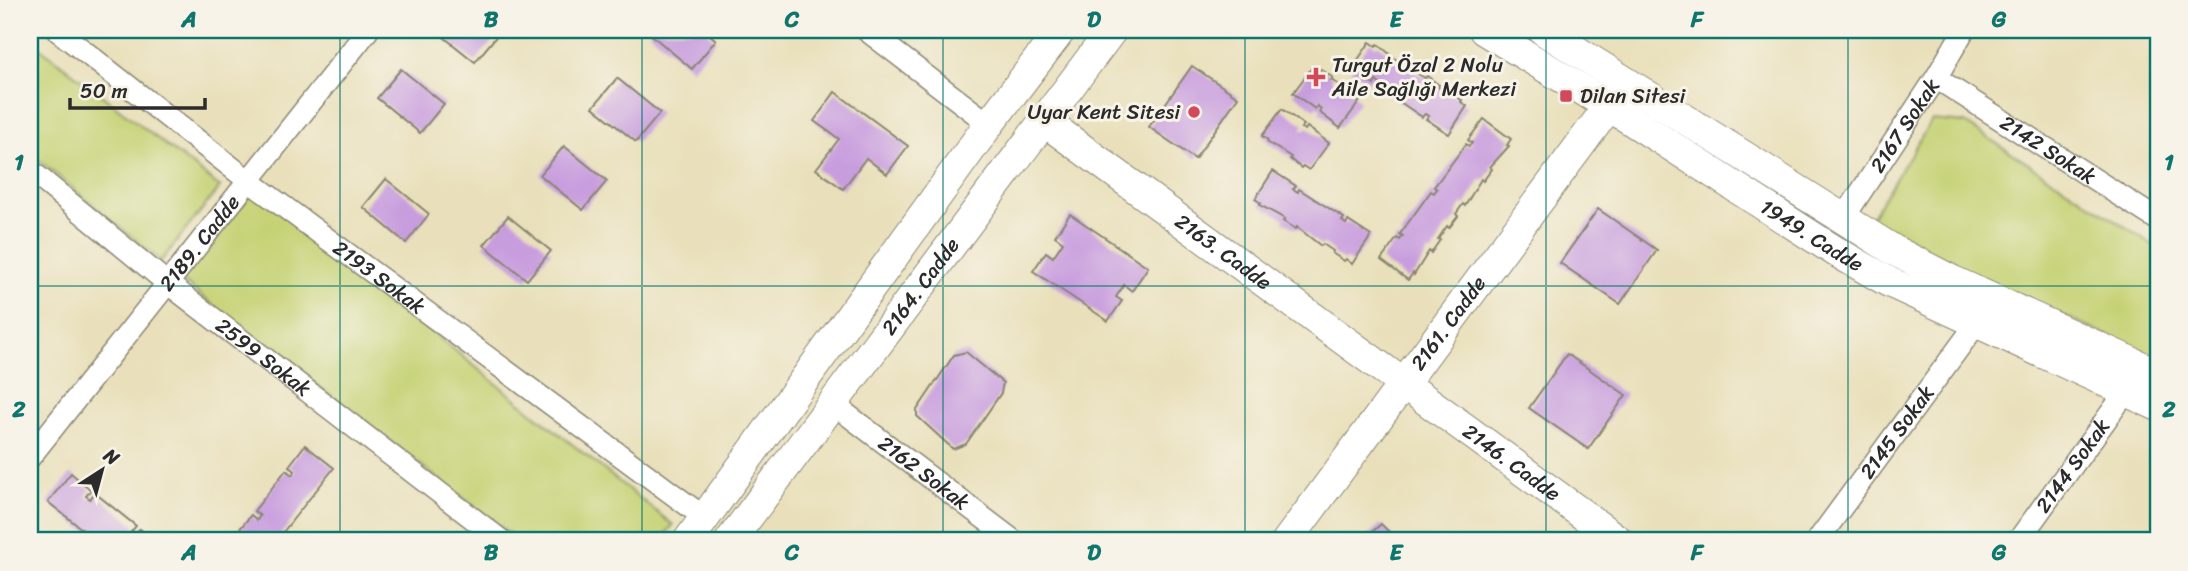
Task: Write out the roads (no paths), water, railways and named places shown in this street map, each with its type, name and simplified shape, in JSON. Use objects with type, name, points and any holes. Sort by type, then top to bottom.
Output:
[{"type":"street","name":"2193 Sokak","points":[[57,30],[697,530]]},
{"type":"street","name":"2189. Cadde","points":[[30,457],[368,30]]},
{"type":"street","points":[[866,30],[989,124]]},
{"type":"street","name":"2164. Cadde","points":[[697,530],[989,124],[1061,30]]},
{"type":"street","name":"2164. Cadde","points":[[730,541],[1112,30]]},
{"type":"street","name":"1949. Cadde","points":[[1484,30],[1609,106],[1835,251],[1889,282],[1983,310],[2158,374]]},
{"type":"street","name":"1949. Cadde","points":[[1543,30],[1895,251],[1983,310],[2126,392],[2158,406]]},
{"type":"street","name":"2167 Sokak","points":[[1843,219],[1936,78],[1964,30]]},
{"type":"street","name":"2142 Sokak","points":[[1936,78],[2158,220]]},
{"type":"street","name":"2161. Cadde","points":[[1287,541],[1609,106]]},
{"type":"street","name":"2163. Cadde","points":[[1044,121],[1404,383]]},
{"type":"street","name":"2599 Sokak","points":[[30,170],[166,282],[502,541]]},
{"type":"street","name":"2145 Sokak","points":[[1817,541],[1983,310]]},
{"type":"street","name":"2146. Cadde","points":[[1404,383],[1619,541]]},
{"type":"street","name":"2144 Sokak","points":[[2018,541],[2126,392]]},
{"type":"street","name":"2162 Sokak","points":[[834,404],[1014,541]]},
{"type":"place","name":"Turgut Özal 2 Nolu Aile Sağlığı Merkezi","points":[[1316,77]]},
{"type":"place","name":"Dilan Sitesi","points":[[1566,96]]},
{"type":"place","name":"Uyar Kent Sitesi","points":[[1194,112]]}]
